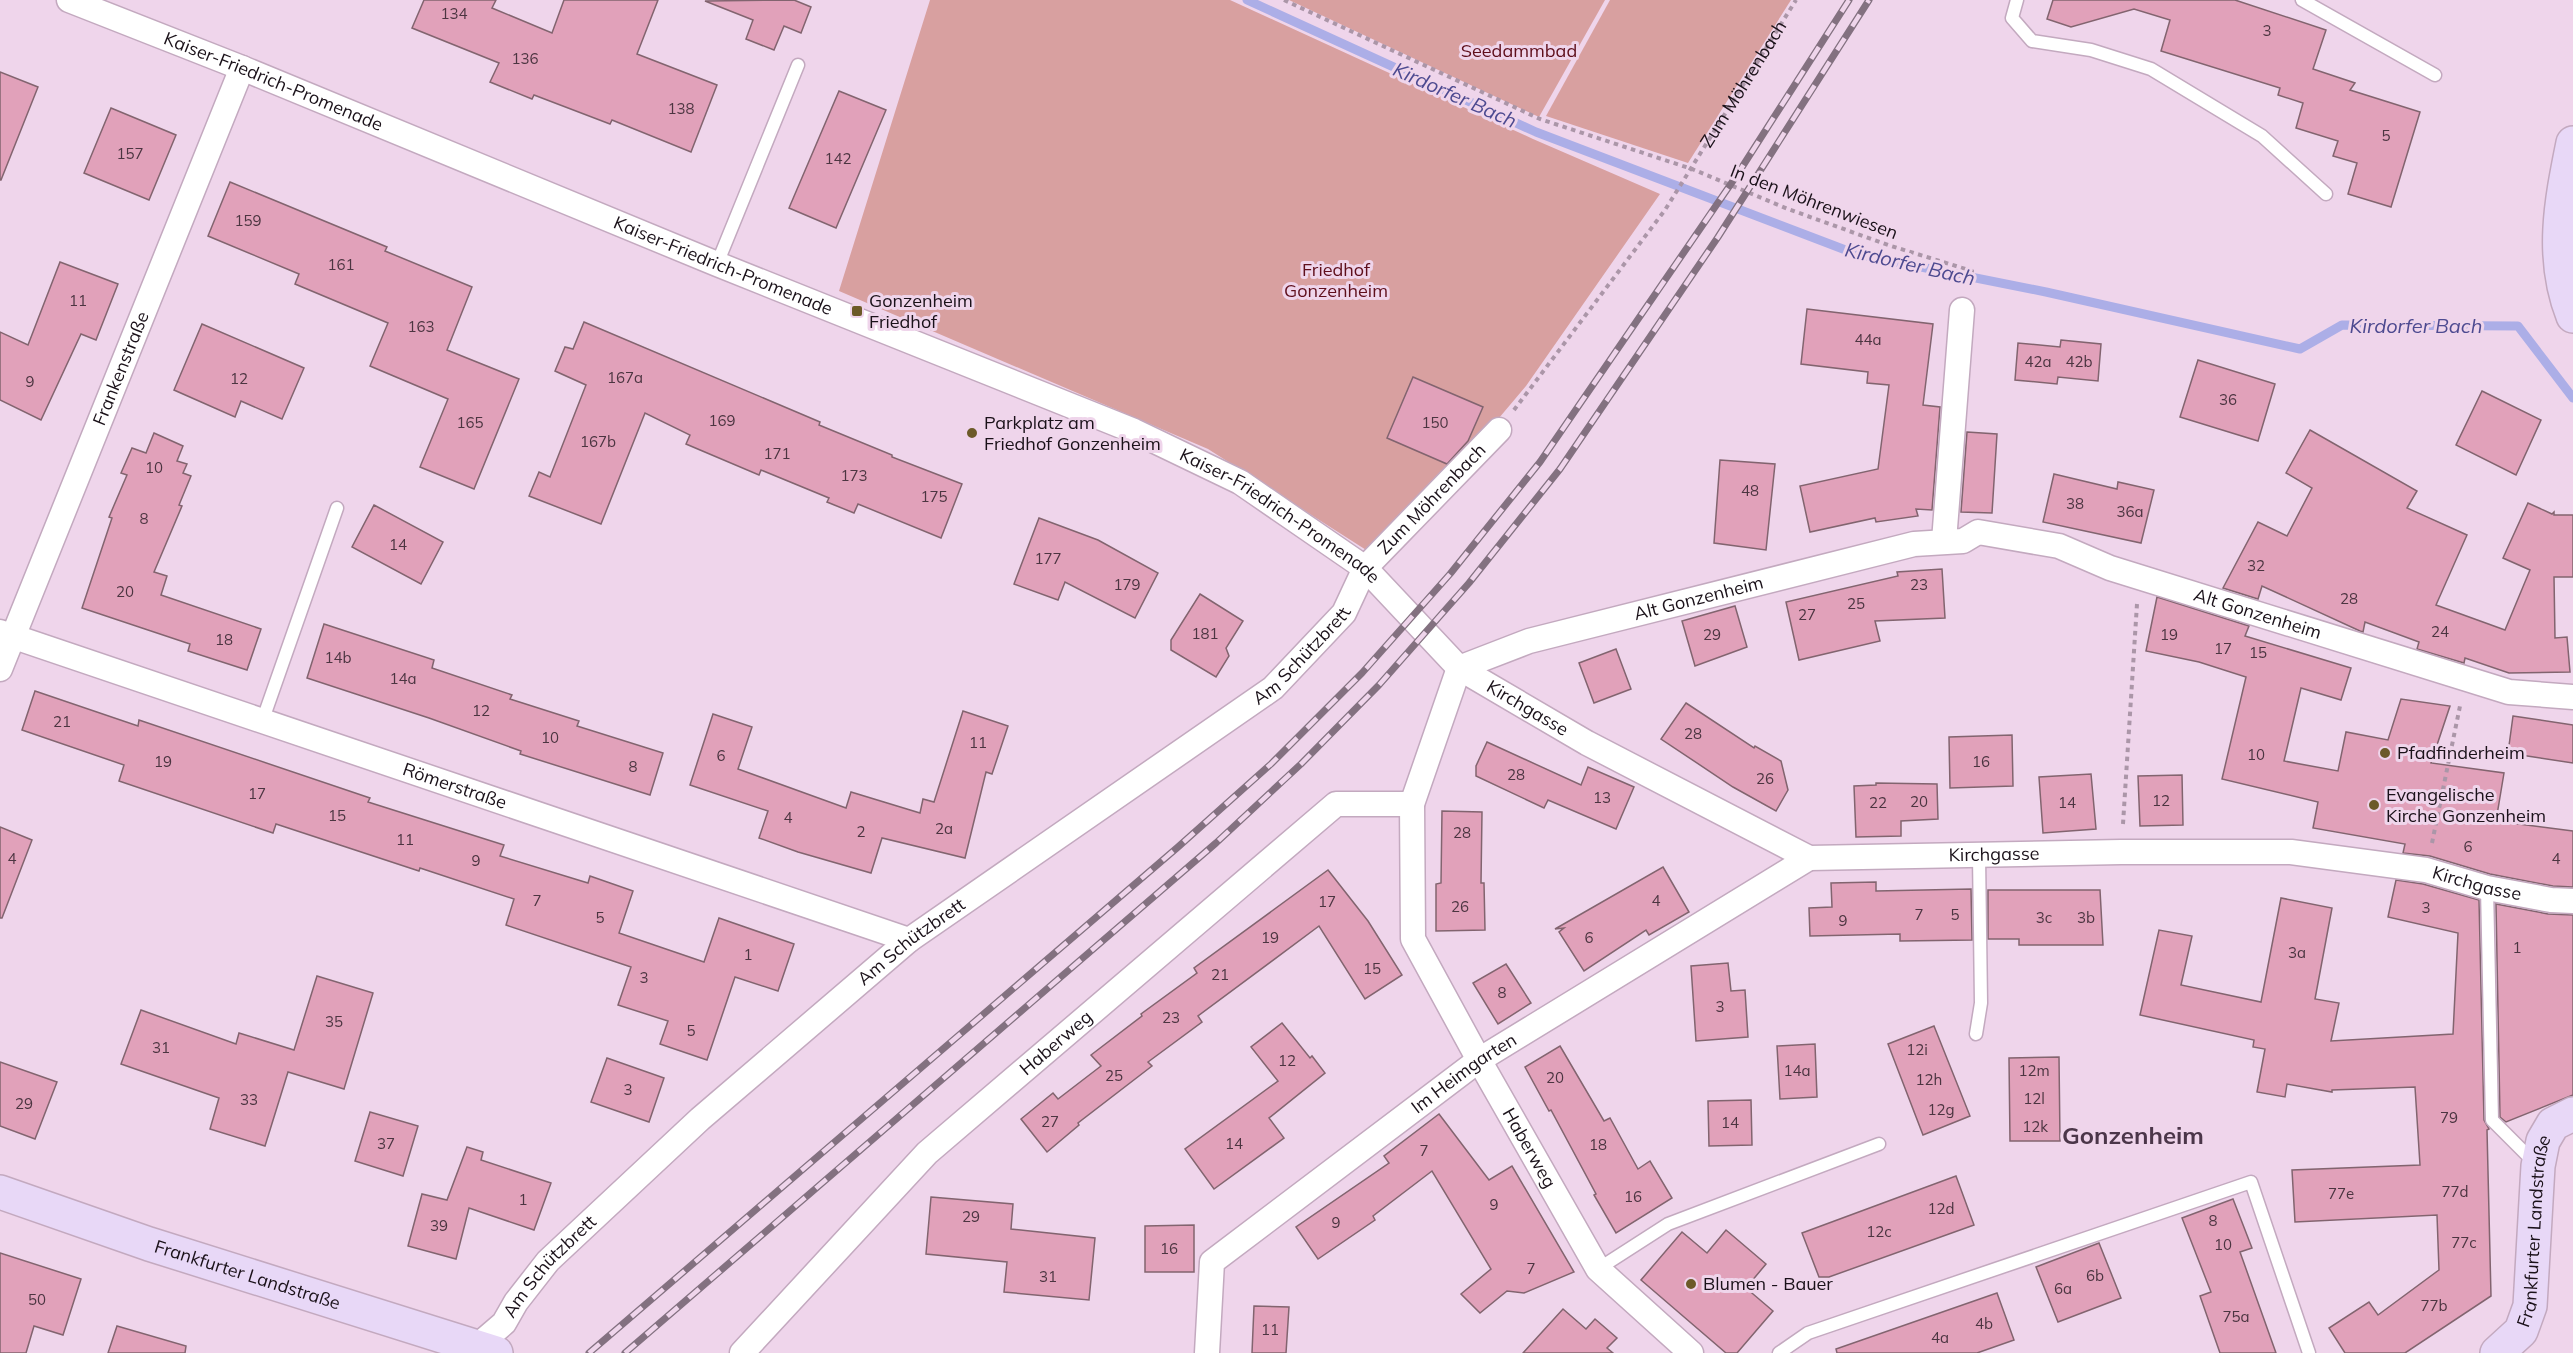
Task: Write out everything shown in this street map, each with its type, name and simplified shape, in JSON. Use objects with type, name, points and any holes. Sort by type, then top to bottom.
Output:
[{"type":"street","name":"Kaiser-Friedrich-Promenade","points":[[69,0],[242,68],[717,264],[1134,431],[1240,482],[1365,568],[1459,668]]},
{"type":"street","name":"Frankenstraße","points":[[0,669],[6,634],[242,68]]},
{"type":"street","points":[[2573,143],[2559,263],[2566,298],[2573,316]]},
{"type":"street","points":[[1944,541],[1962,310]]},
{"type":"street","name":"Zum Möhrenbach","points":[[1365,568],[1500,430]]},
{"type":"street","name":"Alt Gonzenheim","points":[[1459,668],[1529,641],[1914,544],[1963,541],[1978,532],[2059,546],[2110,568],[2509,692],[2573,697]]},
{"type":"street","name":"Am Schützbrett","points":[[486,1350],[516,1302],[548,1261],[700,1119],[909,940],[1274,688],[1344,614],[1365,568]]},
{"type":"street","name":"Römerstraße","points":[[6,634],[263,719],[909,940]]},
{"type":"street","name":"Kirchgasse","points":[[1459,668],[1587,743],[1809,858],[2121,852],[2291,852],[2426,870],[2487,888],[2551,900],[2573,901]]},
{"type":"street","name":"Haberweg","points":[[1459,668],[1412,804],[1413,939],[1598,1269],[1691,1353]]},
{"type":"street","name":"Haberweg","points":[[742,1353],[927,1153],[1336,804],[1412,804]]},
{"type":"street","name":"Im Heimgarten","points":[[1207,1353],[1212,1262],[1479,1060],[1809,858]]},
{"type":"street","name":"Frankfurter Landstraße","points":[[2497,1353],[2521,1331],[2530,1306],[2538,1166],[2543,1140],[2553,1124],[2573,1114]]},
{"type":"street","name":"Frankfurter Landstraße","points":[[0,1192],[149,1244],[486,1350]]},
{"type":"lane","points":[[2018,0],[2012,18],[2032,41],[2091,50],[2151,69],[2262,136],[2326,194]]},
{"type":"lane","points":[[2302,0],[2435,75]]},
{"type":"lane","points":[[717,264],[798,65]]},
{"type":"lane","points":[[263,719],[337,508]]},
{"type":"lane","points":[[1976,1034],[1981,1003],[1979,856]]},
{"type":"lane","points":[[2487,888],[2492,1120],[2538,1166]]},
{"type":"lane","points":[[1598,1269],[1668,1224],[1879,1144]]},
{"type":"lane","points":[[1779,1353],[1808,1333],[2251,1182],[2309,1353]]},
{"type":"path","name":"In den Möhrenwiesen","points":[[1284,0],[1540,119],[1692,169],[1788,209],[1888,245],[1972,271]]},
{"type":"path","name":"Zum Möhrenbach","points":[[1500,430],[1665,210],[1796,0]]},
{"type":"path","points":[[2121,852],[2138,577]]},
{"type":"path","points":[[2426,870],[2465,679]]},
{"type":"green space","name":"Friedhof Gonzenheim","points":[[930,0],[1230,0],[1533,139],[1660,194],[1526,386],[1450,476],[1374,555],[1208,449],[839,291]]},
{"type":"green space","name":"Seedammbad","points":[[1289,0],[1605,0],[1539,117]]},
{"type":"green space","points":[[1610,0],[1791,0],[1688,163],[1546,116]]},
{"type":"building","points":[[424,0],[496,0],[492,8],[552,33],[564,0],[658,0],[637,54],[717,85],[691,152],[612,120],[610,124],[534,95],[532,99],[490,82],[499,63],[412,28]]},
{"type":"building","points":[[794,0],[811,7],[801,33],[784,26],[774,50],[746,39],[753,20],[705,1]]},
{"type":"building","points":[[2053,0],[2235,0],[2326,30],[2313,69],[2355,83],[2350,90],[2420,112],[2391,207],[2348,194],[2357,163],[2333,156],[2338,141],[2296,128],[2303,103],[2278,95],[2280,88],[2161,51],[2170,20],[2134,9],[2071,27],[2047,19]]},
{"type":"building","points":[[0,72],[38,87],[1,180],[0,180]]},
{"type":"building","points":[[839,91],[886,110],[836,228],[789,208]]},
{"type":"building","points":[[111,108],[176,135],[149,200],[84,173]]},
{"type":"building","points":[[230,182],[387,247],[385,251],[472,287],[447,350],[519,379],[474,489],[420,467],[448,399],[370,366],[388,323],[295,284],[299,274],[208,236]]},
{"type":"building","points":[[60,262],[118,284],[96,340],[81,334],[41,420],[0,400],[0,332],[28,345]]},
{"type":"building","points":[[1807,309],[1933,324],[1923,405],[1940,407],[1932,510],[1916,509],[1918,516],[1876,522],[1875,518],[1810,532],[1800,486],[1878,469],[1889,385],[1867,383],[1868,372],[1801,364]]},
{"type":"building","points":[[584,322],[820,422],[819,425],[892,455],[892,457],[962,484],[941,538],[858,504],[854,513],[827,502],[829,498],[761,470],[759,475],[686,444],[690,435],[645,413],[601,524],[529,496],[539,472],[550,477],[586,385],[555,371],[565,347],[573,349]]},
{"type":"building","points":[[202,324],[304,368],[282,419],[241,401],[235,417],[174,390]]},
{"type":"building","points":[[2061,340],[2101,344],[2098,381],[2058,377],[2057,384],[2015,380],[2018,343],[2060,347]]},
{"type":"building","points":[[2198,360],[2275,384],[2258,441],[2180,417]]},
{"type":"building","points":[[1413,377],[1483,407],[1468,441],[1447,464],[1387,438]]},
{"type":"building","points":[[2482,391],[2541,420],[2516,475],[2456,445]]},
{"type":"building","points":[[2310,430],[2417,491],[2407,508],[2467,535],[2436,605],[2505,630],[2530,570],[2503,558],[2528,503],[2552,514],[2554,512],[2554,515],[2573,515],[2573,577],[2554,577],[2555,638],[2567,637],[2570,672],[2509,673],[2465,658],[2464,663],[2417,649],[2419,642],[2365,622],[2363,632],[2360,631],[2262,586],[2258,599],[2223,588],[2258,522],[2287,536],[2312,488],[2286,473]]},
{"type":"building","points":[[1967,432],[1997,434],[1992,513],[1961,512]]},
{"type":"building","points":[[154,433],[183,446],[177,461],[187,464],[183,473],[191,476],[179,505],[182,506],[154,572],[167,576],[161,595],[261,629],[247,670],[188,651],[190,644],[82,608],[112,518],[109,517],[127,475],[121,473],[132,448],[146,453]]},
{"type":"building","points":[[1720,460],[1775,464],[1766,550],[1714,543]]},
{"type":"building","points":[[2054,474],[2117,489],[2118,482],[2154,490],[2141,543],[2043,522]]},
{"type":"building","points":[[374,505],[443,542],[421,584],[352,547]]},
{"type":"building","points":[[1039,518],[1098,540],[1158,573],[1135,618],[1065,582],[1058,600],[1014,584]]},
{"type":"building","points":[[1942,569],[1945,618],[1875,621],[1880,641],[1799,660],[1786,602],[1898,576],[1897,572]]},
{"type":"building","points":[[1200,594],[1243,621],[1226,648],[1229,656],[1216,677],[1171,650],[1171,640]]},
{"type":"building","points":[[2157,597],[2249,626],[2245,636],[2351,668],[2341,700],[2301,688],[2284,761],[2338,771],[2346,732],[2388,740],[2401,699],[2450,706],[2431,763],[2504,773],[2496,821],[2573,831],[2573,887],[2553,886],[2490,874],[2430,856],[2403,853],[2405,844],[2313,828],[2318,802],[2222,779],[2246,677],[2199,662],[2146,651]]},
{"type":"building","points":[[1735,606],[1747,647],[1695,666],[1682,621]]},
{"type":"building","points":[[324,624],[434,660],[432,668],[512,695],[510,699],[579,721],[577,726],[663,753],[650,795],[520,754],[521,751],[429,718],[307,678]]},
{"type":"building","points":[[1616,649],[1631,689],[1594,703],[1579,663]]},
{"type":"building","points":[[35,691],[138,726],[139,720],[370,798],[368,802],[504,845],[500,856],[588,883],[590,876],[633,891],[619,933],[704,962],[719,918],[794,944],[778,991],[735,977],[707,1060],[660,1044],[668,1021],[618,1005],[631,967],[506,925],[514,899],[420,868],[419,871],[276,824],[273,833],[119,781],[124,765],[22,730]]},
{"type":"building","points":[[1686,703],[1754,748],[1755,746],[1781,761],[1788,790],[1776,811],[1733,787],[1661,739]]},
{"type":"building","points":[[963,711],[1008,726],[992,774],[986,772],[965,858],[882,838],[871,873],[759,838],[768,811],[690,785],[713,714],[752,727],[738,769],[846,808],[851,792],[920,813],[923,799],[934,802]]},
{"type":"building","points":[[2513,716],[2573,725],[2573,763],[2508,753]]},
{"type":"building","points":[[2012,735],[2013,786],[1950,788],[1949,737]]},
{"type":"building","points":[[1487,742],[1581,785],[1588,767],[1634,787],[1616,829],[1548,800],[1544,808],[1476,776],[1476,766]]},
{"type":"building","points":[[2091,774],[2096,829],[2043,833],[2039,777]]},
{"type":"building","points":[[2182,775],[2183,825],[2140,826],[2138,776]]},
{"type":"building","points":[[1876,783],[1937,784],[1938,819],[1901,821],[1901,836],[1856,837],[1854,786],[1876,785]]},
{"type":"building","points":[[1442,811],[1482,812],[1481,883],[1484,883],[1485,930],[1436,931],[1436,884],[1441,883]]},
{"type":"building","points":[[0,827],[32,840],[2,918],[0,918]]},
{"type":"building","points":[[1663,867],[1689,912],[1649,935],[1646,930],[1584,971],[1559,932],[1564,928],[1555,929]]},
{"type":"building","points":[[1328,870],[1368,921],[1402,975],[1365,999],[1319,926],[1198,1016],[1202,1022],[1148,1062],[1152,1066],[1078,1123],[1079,1125],[1047,1152],[1021,1119],[1053,1093],[1058,1099],[1101,1066],[1091,1055],[1142,1016],[1141,1014],[1197,973],[1194,968]]},
{"type":"building","points":[[2396,880],[2423,884],[2479,900],[2484,1120],[2489,1129],[2487,1130],[2491,1296],[2405,1353],[2345,1353],[2329,1328],[2369,1302],[2378,1315],[2439,1270],[2437,1215],[2295,1222],[2292,1170],[2420,1165],[2415,1087],[2332,1090],[2332,1092],[2287,1084],[2285,1097],[2257,1092],[2265,1049],[2253,1047],[2254,1040],[2140,1015],[2159,930],[2192,936],[2181,985],[2261,1002],[2281,898],[2332,908],[2315,999],[2339,1003],[2331,1041],[2453,1034],[2458,933],[2388,917]]},
{"type":"building","points":[[1876,882],[1876,891],[1971,889],[1972,940],[1900,941],[1900,934],[1810,936],[1809,908],[1832,907],[1831,883]]},
{"type":"building","points":[[1988,890],[2100,890],[2103,945],[2019,945],[2019,939],[1988,939]]},
{"type":"building","points":[[2496,904],[2548,914],[2573,915],[2573,1095],[2506,1122],[2500,1117]]},
{"type":"building","points":[[1728,963],[1731,991],[1745,990],[1748,1037],[1696,1041],[1691,966]]},
{"type":"building","points":[[1506,964],[1531,1003],[1498,1024],[1473,983]]},
{"type":"building","points":[[317,976],[373,993],[344,1089],[288,1072],[265,1146],[210,1129],[219,1098],[121,1064],[141,1010],[236,1044],[239,1033],[294,1050]]},
{"type":"building","points":[[1282,1023],[1325,1073],[1269,1118],[1284,1138],[1214,1189],[1185,1149],[1278,1081],[1251,1047]]},
{"type":"building","points":[[1934,1026],[1970,1116],[1923,1135],[1888,1044]]},
{"type":"building","points":[[1815,1044],[1817,1097],[1780,1099],[1777,1046]]},
{"type":"building","points":[[1560,1046],[1604,1121],[1610,1118],[1638,1169],[1650,1161],[1672,1198],[1616,1233],[1551,1110],[1549,1111],[1525,1067]]},
{"type":"building","points":[[2059,1057],[2060,1141],[2010,1141],[2009,1058]]},
{"type":"building","points":[[607,1058],[664,1078],[649,1122],[591,1102]]},
{"type":"building","points":[[0,1062],[57,1082],[35,1139],[0,1126]]},
{"type":"building","points":[[1751,1100],[1752,1145],[1709,1146],[1708,1101]]},
{"type":"building","points":[[370,1112],[418,1126],[403,1176],[355,1161]]},
{"type":"building","points":[[1439,1114],[1489,1180],[1512,1166],[1574,1272],[1524,1293],[1507,1291],[1480,1313],[1461,1294],[1491,1269],[1432,1171],[1373,1216],[1375,1220],[1318,1259],[1296,1227],[1389,1163],[1384,1156]]},
{"type":"building","points":[[467,1147],[483,1152],[481,1160],[551,1183],[534,1230],[469,1208],[456,1259],[408,1246],[422,1194],[447,1200]]},
{"type":"building","points":[[1956,1176],[1974,1225],[1829,1277],[1819,1277],[1802,1233]]},
{"type":"building","points":[[931,1197],[1013,1204],[1011,1229],[1095,1238],[1089,1300],[1004,1292],[1007,1262],[926,1254]]},
{"type":"building","points":[[2233,1199],[2252,1248],[2240,1252],[2276,1353],[2220,1353],[2200,1296],[2211,1292],[2182,1218]]},
{"type":"building","points":[[1194,1225],[1194,1272],[1145,1272],[1145,1226]]},
{"type":"building","points":[[1726,1230],[1766,1264],[1746,1288],[1773,1311],[1737,1353],[1726,1353],[1641,1280],[1682,1232],[1707,1253]]},
{"type":"building","points":[[2099,1243],[2121,1298],[2058,1322],[2036,1267]]},
{"type":"building","points":[[0,1253],[81,1279],[63,1335],[34,1326],[26,1353],[0,1353]]},
{"type":"building","points":[[1997,1293],[2014,1340],[1977,1353],[1837,1353],[1836,1349]]},
{"type":"building","points":[[1254,1306],[1289,1307],[1286,1353],[1252,1353]]},
{"type":"building","points":[[1563,1309],[1586,1329],[1595,1319],[1617,1338],[1607,1348],[1613,1353],[1523,1353]]},
{"type":"building","points":[[117,1326],[186,1346],[185,1353],[108,1353]]},
{"type":"waterway","name":"Kirdorfer Bach","points":[[1247,0],[1536,132],[1856,254],[2046,292],[2300,349],[2342,325],[2518,326],[2573,398]]},
{"type":"railway","points":[[589,1353],[1178,847],[1271,764],[1362,673],[1450,574],[1540,462],[1737,175],[1849,0]]},
{"type":"railway","points":[[625,1353],[1216,843],[1301,764],[1379,685],[1469,583],[1560,469],[1718,237],[1869,0]]},
{"type":"place","name":"Gonzenheim Friedhof","points":[[857,311]]},
{"type":"place","name":"Parkplatz am Friedhof Gonzenheim","points":[[972,433]]},
{"type":"place","name":"Pfadfinderheim","points":[[2385,753]]},
{"type":"place","name":"Evangelische Kirche Gonzenheim","points":[[2374,805]]},
{"type":"place","name":"Blumen - Bauer","points":[[1691,1284]]},
{"type":"district","name":"Gonzenheim","points":[[2133,1136]]}]
